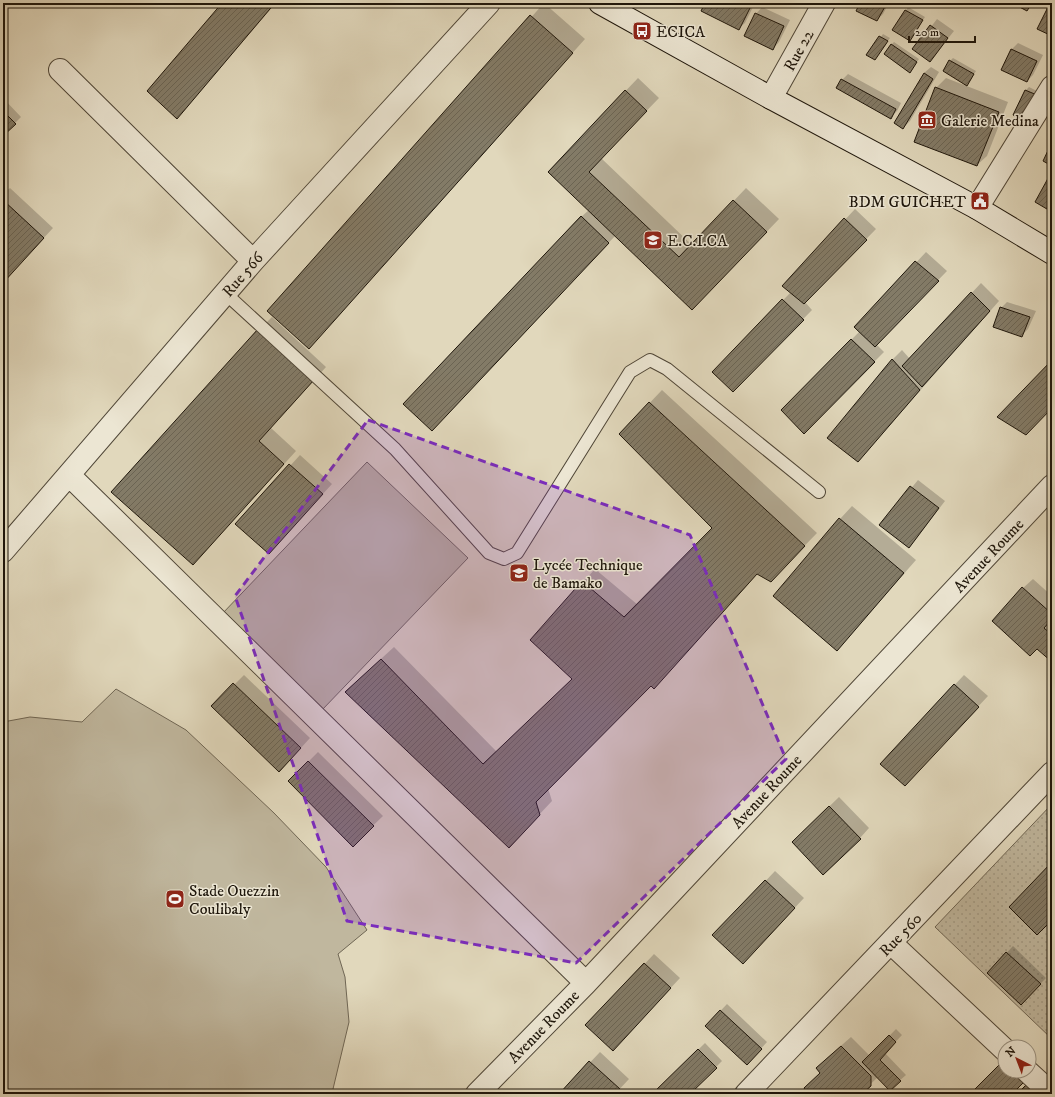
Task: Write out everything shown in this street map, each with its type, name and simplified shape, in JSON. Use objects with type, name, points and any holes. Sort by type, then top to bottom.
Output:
[{"type":"street","name":"Rue 566","points":[[3,551],[253,261],[489,3]]},
{"type":"street","points":[[600,3],[771,98],[977,208],[1052,253]]},
{"type":"street","name":"Rue 22","points":[[771,98],[824,3]]},
{"type":"street","points":[[60,70],[253,261]]},
{"type":"street","points":[[977,208],[1052,87]]},
{"type":"street","points":[[69,475],[586,983]]},
{"type":"street","name":"Avenue Roume","points":[[478,1094],[586,983],[1052,486]]},
{"type":"street","name":"Rue 560","points":[[746,1094],[1052,773]]},
{"type":"street","points":[[891,943],[997,1042]]},
{"type":"street","points":[[1036,1079],[1052,1094]]},
{"type":"lane","points":[[225,293],[395,449],[489,553],[504,559],[517,553],[630,372],[650,360],[667,369],[819,492]]},
{"type":"highlighted area","points":[[368,420],[690,535],[786,759],[576,963],[347,921],[235,596]]},
{"type":"shaded area","points":[[367,462],[468,558],[322,710],[222,614]]},
{"type":"shaded area","name":"Stade Ouezzin Coulibaly","points":[[116,689],[186,730],[274,813],[326,867],[367,930],[338,954],[345,977],[349,1022],[333,1089],[330,1094],[3,1094],[3,722],[30,717],[82,722]]},
{"type":"shaded area","points":[[1052,804],[1052,1039],[935,927]]},
{"type":"building","points":[[222,3],[275,3],[177,119],[147,91]]},
{"type":"building","points":[[705,3],[740,3],[750,8],[739,30],[701,11]]},
{"type":"building","points":[[860,3],[887,3],[877,21],[856,11]]},
{"type":"building","points":[[1012,3],[1032,3],[1027,11]]},
{"type":"building","points":[[1050,3],[1052,3],[1052,36],[1037,29]]},
{"type":"building","points":[[905,10],[923,20],[910,41],[892,30]]},
{"type":"building","points":[[755,13],[784,26],[773,50],[744,36]]},
{"type":"building","points":[[530,15],[573,53],[309,349],[267,311]]},
{"type":"building","points":[[930,25],[948,38],[930,62],[912,49]]},
{"type":"building","points":[[879,36],[888,41],[875,60],[866,55]]},
{"type":"building","points":[[891,44],[917,62],[910,73],[884,54]]},
{"type":"building","points":[[1011,49],[1037,61],[1027,82],[1001,70]]},
{"type":"building","points":[[949,60],[974,74],[967,86],[943,71]]},
{"type":"building","points":[[924,73],[933,79],[903,129],[894,123]]},
{"type":"building","points":[[841,79],[896,109],[891,119],[836,88]]},
{"type":"building","points":[[935,87],[999,112],[977,166],[914,142]]},
{"type":"building","points":[[625,90],[647,111],[589,172],[679,257],[733,200],[767,232],[692,310],[548,172]]},
{"type":"building","points":[[1025,90],[1037,95],[1025,120],[1013,115]]},
{"type":"building","points":[[3,111],[16,124],[3,136]]},
{"type":"building","points":[[1052,142],[1052,166],[1043,161]]},
{"type":"building","points":[[1052,171],[1052,212],[1035,202]]},
{"type":"building","points":[[3,200],[44,238],[3,283]]},
{"type":"building","points":[[581,216],[609,243],[432,431],[403,404]]},
{"type":"building","points":[[844,218],[867,240],[804,304],[782,286]]},
{"type":"building","points":[[915,261],[939,281],[875,347],[854,327]]},
{"type":"building","points":[[971,292],[990,311],[922,387],[902,366]]},
{"type":"building","points":[[782,299],[804,320],[733,392],[712,372]]},
{"type":"building","points":[[1000,307],[1030,317],[1022,337],[993,327]]},
{"type":"building","points":[[258,329],[314,380],[259,441],[284,464],[193,565],[111,492]]},
{"type":"building","points":[[851,339],[875,362],[804,434],[781,410]]},
{"type":"building","points":[[892,359],[920,390],[858,462],[827,438]]},
{"type":"building","points":[[1052,360],[1052,408],[1026,435],[997,417]]},
{"type":"building","points":[[649,402],[805,546],[771,582],[757,574],[654,689],[651,686],[536,802],[540,815],[509,848],[345,692],[381,659],[483,764],[572,679],[530,640],[582,581],[624,617],[712,528],[619,434]]},
{"type":"building","points":[[289,464],[323,494],[269,554],[235,524]]},
{"type":"building","points":[[910,486],[939,508],[909,548],[879,525]]},
{"type":"building","points":[[839,518],[904,573],[837,651],[773,596]]},
{"type":"building","points":[[1022,587],[1052,614],[1052,619],[1044,628],[1052,635],[1052,662],[1037,649],[1030,656],[992,621]]},
{"type":"building","points":[[233,683],[301,748],[279,772],[211,706]]},
{"type":"building","points":[[954,684],[979,707],[905,786],[880,764]]},
{"type":"building","points":[[308,761],[374,826],[353,847],[288,781]]},
{"type":"building","points":[[829,806],[861,839],[823,875],[792,842]]},
{"type":"building","points":[[1052,862],[1052,920],[1037,935],[1009,907]]},
{"type":"building","points":[[765,880],[795,908],[743,964],[712,935]]},
{"type":"building","points":[[1006,952],[1041,984],[1021,1005],[987,973]]},
{"type":"building","points":[[644,963],[671,988],[613,1051],[585,1025]]},
{"type":"building","points":[[720,1010],[762,1049],[747,1065],[705,1026]]},
{"type":"building","points":[[889,1035],[896,1042],[880,1060],[901,1081],[890,1091],[862,1062]]},
{"type":"building","points":[[841,1046],[871,1076],[871,1086],[862,1094],[807,1094],[804,1088],[820,1073],[816,1068]]},
{"type":"building","points":[[698,1049],[717,1068],[690,1094],[652,1094]]},
{"type":"building","points":[[589,1061],[620,1089],[616,1094],[559,1094]]},
{"type":"building","points":[[997,1067],[997,1079],[1027,1079],[1012,1094],[977,1094],[973,1091]]},
{"type":"building","points":[[1032,1079],[1047,1094],[1017,1094]]},
{"type":"place","name":"ECICA","points":[[642,31]]},
{"type":"place","name":"Galerie Medina","points":[[927,120]]},
{"type":"place","name":"BDM GUICHET","points":[[980,201]]},
{"type":"place","name":"E.C.I.CA","points":[[653,240]]},
{"type":"place","name":"Lycée Technique de Bamako","points":[[519,573]]},
{"type":"place","name":"Stade Ouezzin Coulibaly","points":[[175,899]]}]
